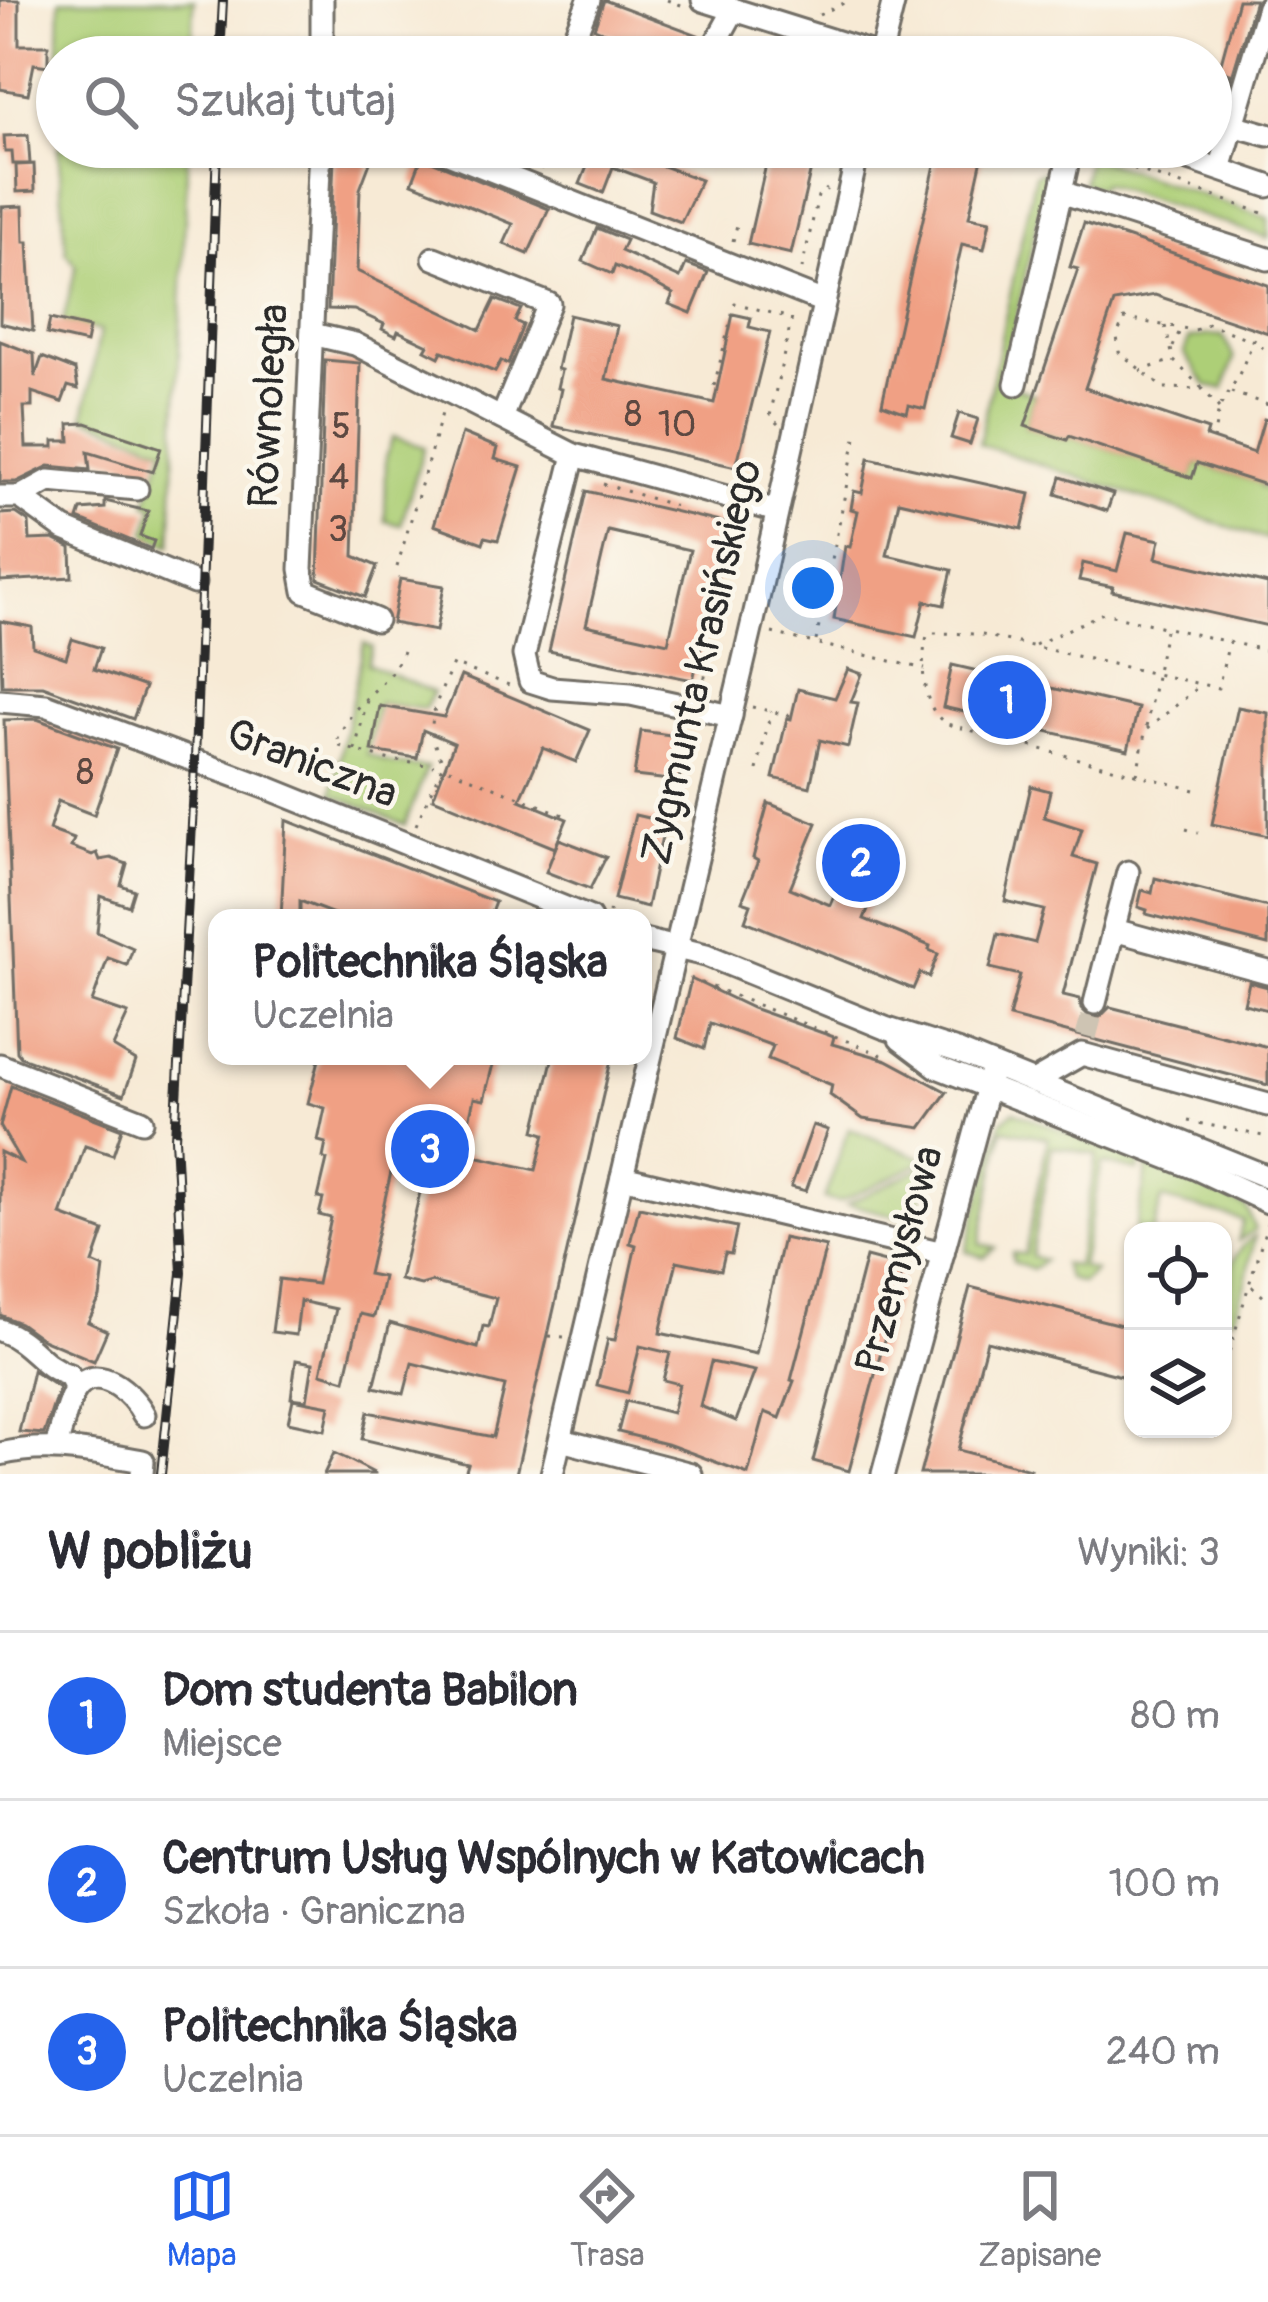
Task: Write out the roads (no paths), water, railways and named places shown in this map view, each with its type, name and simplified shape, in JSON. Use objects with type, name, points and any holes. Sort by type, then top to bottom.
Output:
[{"type":"street","points":[[322,0],[322,36]]},
{"type":"street","points":[[574,36],[589,0]]},
{"type":"street","points":[[704,0],[818,36]]},
{"type":"street","points":[[886,36],[894,0]]},
{"type":"street","points":[[1232,128],[1268,7]]},
{"type":"street","points":[[720,36],[734,10]]},
{"type":"street","points":[[1233,124],[1268,135]]},
{"type":"street","name":"Równoległa","points":[[319,168],[301,569],[305,591],[376,620]]},
{"type":"street","points":[[486,168],[824,302]]},
{"type":"street","name":"Zygmunta Krasińskiego","points":[[652,1043],[738,710],[777,511],[855,168]]},
{"type":"street","points":[[1016,384],[1067,168]]},
{"type":"street","points":[[1214,168],[1268,186]]},
{"type":"street","points":[[1061,192],[1268,260]]},
{"type":"street","points":[[434,258],[549,304],[502,418]]},
{"type":"street","points":[[311,334],[355,344],[574,455],[777,511]]},
{"type":"street","points":[[574,455],[524,655],[530,681],[552,688],[738,710]]},
{"type":"street","points":[[10,497],[50,481],[137,489]]},
{"type":"street","points":[[10,497],[64,529],[194,583]]},
{"type":"street","name":"Graniczna","points":[[0,701],[46,705],[568,909]]},
{"type":"street","points":[[1095,1003],[1128,872]]},
{"type":"street","points":[[1114,930],[1268,972]]},
{"type":"street","points":[[652,942],[706,956],[885,1028],[937,1066],[1033,1082],[1268,1177]]},
{"type":"street","points":[[1033,1082],[1084,1046],[1268,1105]]},
{"type":"street","points":[[0,1065],[142,1121]]},
{"type":"street","name":"Zygmunta Krasińskiego","points":[[552,1474],[647,1065]]},
{"type":"street","points":[[991,1077],[1197,1169],[1265,1207]]},
{"type":"street","name":"Przemysłowa","points":[[883,1474],[991,1077]]},
{"type":"street","points":[[622,1177],[943,1253]]},
{"type":"street","points":[[0,1330],[25,1340],[51,1370],[69,1376],[76,1389]]},
{"type":"street","points":[[56,1446],[76,1389],[89,1380],[108,1380],[136,1400],[144,1415]]},
{"type":"street","points":[[561,1440],[691,1474]]},
{"type":"street","points":[[4,1460],[21,1447],[56,1446],[142,1468]]},
{"type":"tunnel","points":[[1086,1037],[1095,1003]]},
{"type":"railway","points":[[221,36],[223,0]]},
{"type":"railway","points":[[161,1474],[182,1273],[175,1138],[194,787],[216,168]]},
{"type":"place","name":"Dom studenta Babilon","points":[[1007,700]]},
{"type":"place","name":"Centrum Usług Wspólnych w Katowicach","points":[[861,863]]},
{"type":"place","name":"Politechnika Śląska","points":[[430,1149]]}]
